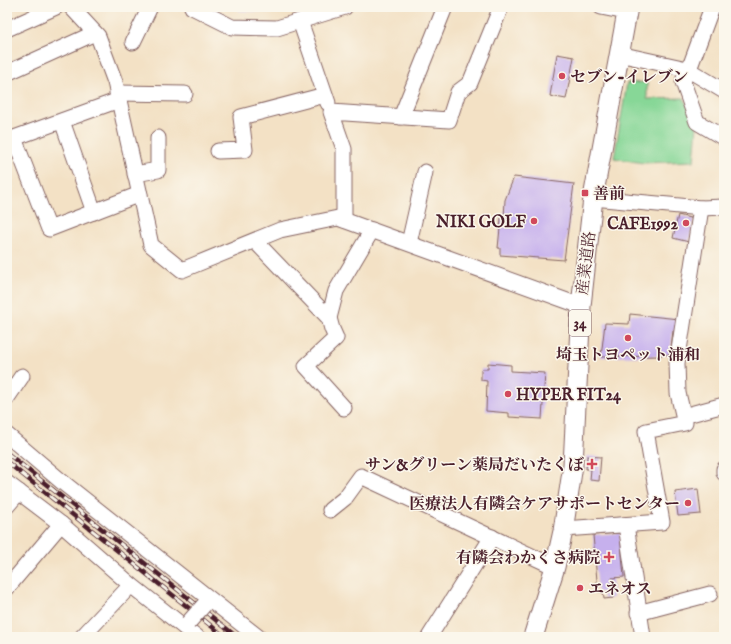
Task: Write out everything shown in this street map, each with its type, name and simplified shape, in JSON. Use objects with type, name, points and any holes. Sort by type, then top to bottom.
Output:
[{"type":"main road","name":"産業道路","points":[[533,637],[555,567],[564,529],[573,465],[580,306],[593,198],[627,10]]},
{"type":"street","points":[[7,29],[56,7]]},
{"type":"street","points":[[71,7],[98,36],[115,82],[151,245],[182,270],[280,230],[338,218],[580,306]]},
{"type":"street","points":[[133,42],[150,7]]},
{"type":"street","points":[[192,7],[232,28],[277,28],[345,7]]},
{"type":"street","points":[[401,117],[445,7]]},
{"type":"street","points":[[331,112],[450,120],[458,92],[470,83],[501,7]]},
{"type":"street","points":[[601,7],[627,10]]},
{"type":"street","points":[[712,7],[683,82],[697,122],[724,138]]},
{"type":"street","points":[[300,21],[344,149],[344,220]]},
{"type":"street","points":[[7,73],[95,33]]},
{"type":"street","points":[[619,54],[687,69],[724,91]]},
{"type":"street","points":[[140,194],[49,229],[14,138],[62,121],[118,96],[185,94]]},
{"type":"street","points":[[218,151],[245,150],[241,117],[325,95]]},
{"type":"street","points":[[62,121],[94,212]]},
{"type":"street","points":[[135,174],[158,170],[158,138]]},
{"type":"street","points":[[409,243],[425,172]]},
{"type":"street","points":[[593,198],[701,208],[724,207]]},
{"type":"street","points":[[564,529],[662,522],[646,431],[685,423],[678,393],[677,363],[701,208]]},
{"type":"street","points":[[329,318],[336,292],[372,230]]},
{"type":"street","points":[[255,240],[329,318],[336,338],[306,366],[344,408]]},
{"type":"street","points":[[7,398],[22,376]]},
{"type":"street","points":[[683,416],[724,405]]},
{"type":"street","points":[[7,435],[207,601],[258,637]]},
{"type":"street","points":[[330,510],[345,498],[362,476],[555,567]]},
{"type":"street","points":[[7,506],[13,487],[61,524],[131,585],[186,625],[196,637]]},
{"type":"street","points":[[7,588],[61,524]]},
{"type":"street","points":[[626,525],[643,637]]},
{"type":"street","points":[[429,637],[492,537]]},
{"type":"street","points":[[82,637],[131,585]]},
{"type":"street","points":[[638,612],[710,594]]},
{"type":"street","points":[[186,625],[207,601]]},
{"type":"shaded area","points":[[238,7],[301,7],[280,13],[239,11]]},
{"type":"green space","points":[[647,82],[647,99],[684,98],[697,126],[694,161],[643,163],[614,158],[627,83]]},
{"type":"building","name":"セブン-イレブン","points":[[557,54],[574,57],[566,99],[550,96]]},
{"type":"building","points":[[514,177],[574,184],[564,260],[500,255],[500,248],[498,248],[501,218],[504,218],[505,200]]},
{"type":"building","points":[[678,215],[694,219],[689,242],[673,238]]},
{"type":"building","points":[[630,314],[679,319],[678,331],[673,331],[670,355],[662,354],[661,356],[601,357],[605,323],[629,324]]},
{"type":"building","points":[[488,363],[511,365],[511,371],[545,373],[542,419],[509,417],[509,413],[486,411],[487,381],[481,380],[481,369],[488,369]]},
{"type":"building","points":[[587,456],[601,457],[599,481],[590,480],[591,469],[586,469]]},
{"type":"building","name":"医療法人有隣会ケアサポートセンター","points":[[698,489],[701,514],[678,516],[675,492]]},
{"type":"building","points":[[620,533],[624,577],[612,578],[613,598],[604,599],[603,592],[598,592],[593,535]]},
{"type":"railway","points":[[7,453],[237,637]]},
{"type":"railway","points":[[7,462],[225,637]]},
{"type":"place","name":"セブン-イレブン","points":[[562,76]]},
{"type":"place","name":"善前","points":[[585,193]]},
{"type":"place","name":"NIKI GOLF","points":[[534,221]]},
{"type":"place","name":"CAFE1992","points":[[686,223]]},
{"type":"place","name":"埼玉トヨペット浦和","points":[[628,338]]},
{"type":"place","name":"HYPER FIT24","points":[[508,394]]},
{"type":"place","name":"サン&グリーン薬局だいたくぼ","points":[[592,464]]},
{"type":"place","name":"医療法人有隣会ケアサポートセンター","points":[[688,503]]},
{"type":"place","name":"有隣会わかくさ病院","points":[[609,557]]},
{"type":"place","name":"エネオス","points":[[580,588]]}]
